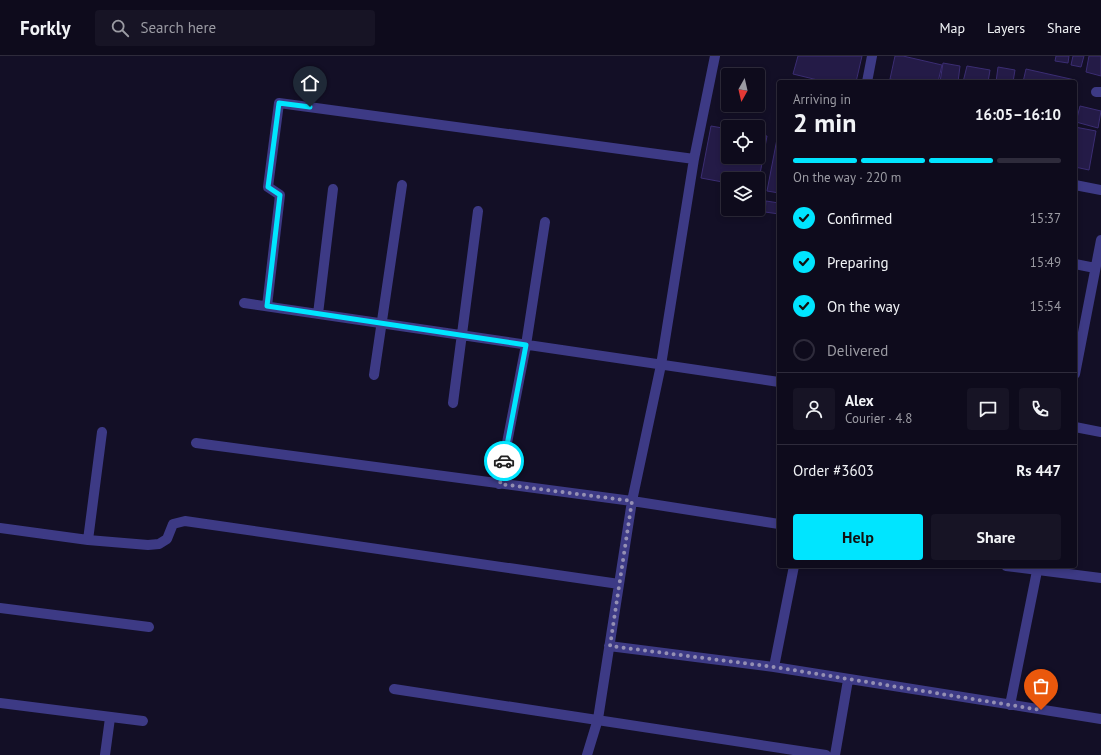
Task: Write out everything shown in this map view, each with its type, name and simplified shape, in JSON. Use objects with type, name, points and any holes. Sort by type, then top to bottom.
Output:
[{"type":"street","points":[[587,755],[598,719],[632,501],[660,365],[694,160],[715,56]]},
{"type":"street","points":[[867,80],[872,56]]},
{"type":"street","points":[[267,306],[280,195],[268,187],[279,103],[694,160]]},
{"type":"street","points":[[374,375],[402,185]]},
{"type":"street","points":[[1077,185],[1101,190]]},
{"type":"street","points":[[318,314],[333,189]]},
{"type":"street","points":[[453,403],[478,212]]},
{"type":"street","points":[[500,484],[526,345],[545,222]]},
{"type":"street","points":[[1077,353],[1079,332],[1096,268],[1101,240]]},
{"type":"street","points":[[1077,264],[1096,268]]},
{"type":"street","points":[[244,303],[777,382]]},
{"type":"street","points":[[1077,427],[1101,432]]},
{"type":"street","points":[[88,540],[102,432]]},
{"type":"street","points":[[196,442],[632,501],[777,524]]},
{"type":"street","points":[[0,528],[88,540],[148,545],[159,544],[167,540],[173,524],[185,521],[619,584]]},
{"type":"street","points":[[774,667],[794,568]]},
{"type":"street","points":[[1027,568],[1101,578]]},
{"type":"street","points":[[1010,705],[1037,569]]},
{"type":"street","points":[[0,608],[149,627]]},
{"type":"street","points":[[610,646],[774,667],[848,680],[1101,719]]},
{"type":"street","points":[[835,755],[848,680]]},
{"type":"street","points":[[394,689],[826,755]]},
{"type":"street","points":[[0,703],[110,718],[144,721]]},
{"type":"street","points":[[105,755],[110,718]]},
{"type":"building","points":[[798,56],[862,56],[856,80],[818,80],[793,74]]},
{"type":"building","points":[[895,56],[903,56],[942,65],[938,80],[890,79]]},
{"type":"building","points":[[1056,56],[1069,56],[1068,63],[1055,61]]},
{"type":"building","points":[[1073,56],[1084,56],[1081,67],[1071,65]]},
{"type":"building","points":[[1089,56],[1101,56],[1101,76],[1086,72]]},
{"type":"building","points":[[943,63],[960,66],[958,80],[940,80]]},
{"type":"building","points":[[967,66],[990,70],[988,80],[964,80]]},
{"type":"building","points":[[998,67],[1015,70],[1013,80],[996,80]]},
{"type":"building","points":[[1026,69],[1075,80],[1023,80]]},
{"type":"building","points":[[1080,106],[1101,111],[1098,128],[1077,122]]},
{"type":"building","points":[[711,126],[721,128],[721,164],[762,164],[760,172],[721,172],[721,182],[701,178]]},
{"type":"building","points":[[1077,127],[1096,131],[1089,170],[1077,167]]},
{"type":"building","points":[[765,136],[767,136],[765,147]]},
{"type":"building","points":[[777,139],[777,193],[767,191]]},
{"type":"building","points":[[766,201],[777,203],[777,214],[765,212]]},
{"type":"way so far","points":[[504,461],[500,484],[632,501],[610,646],[774,667],[1041,710]]},
{"type":"route","points":[[310,107],[279,103],[268,187],[280,195],[267,306],[526,345],[504,461]]}]
